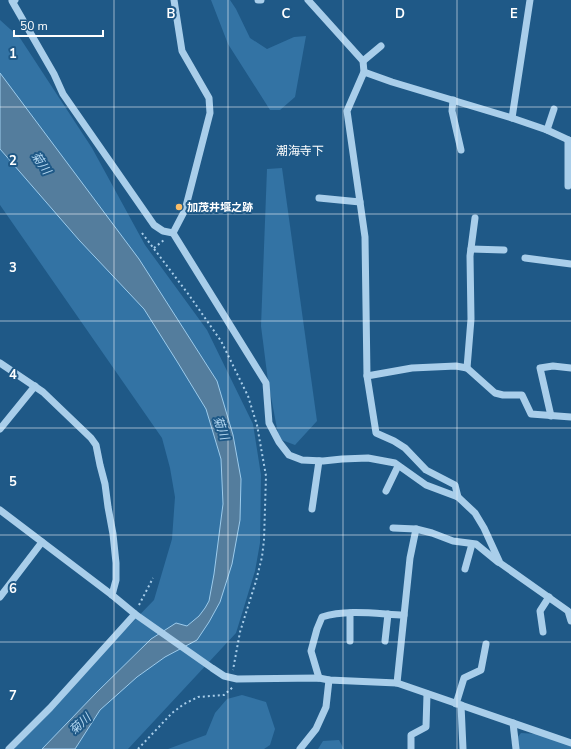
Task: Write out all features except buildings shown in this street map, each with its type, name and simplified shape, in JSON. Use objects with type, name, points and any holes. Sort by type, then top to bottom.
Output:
[{"type":"street","points":[[15,0],[12,1],[54,74],[62,94],[154,226],[163,231],[173,233],[266,383],[269,423],[279,442],[289,455],[302,460],[319,461],[368,458],[395,463],[426,485],[458,497],[475,513],[484,528],[500,563]]},
{"type":"street","points":[[173,233],[185,210],[210,113],[209,98],[182,51],[174,0]]},
{"type":"street","points":[[308,0],[363,61],[364,72],[348,112],[364,238],[367,376],[376,432],[405,448],[426,470],[455,485],[458,497]]},
{"type":"street","points":[[512,118],[530,0]]},
{"type":"street","points":[[363,61],[381,46]]},
{"type":"street","points":[[364,72],[392,82],[512,118],[570,140],[568,186]]},
{"type":"street","points":[[453,100],[452,111],[461,150]]},
{"type":"street","points":[[547,130],[554,109]]},
{"type":"street","points":[[319,198],[360,202]]},
{"type":"street","points":[[467,368],[471,319],[470,256],[475,218]]},
{"type":"street","points":[[471,249],[504,250]]},
{"type":"street","points":[[526,258],[571,264]]},
{"type":"street","points":[[0,363],[43,392],[92,438],[96,445],[106,484],[113,534],[116,580],[112,595]]},
{"type":"street","points":[[367,376],[412,368],[456,366],[467,368],[495,392],[503,395],[522,395],[531,414],[571,417]]},
{"type":"street","points":[[551,416],[540,368],[553,366],[571,368]]},
{"type":"street","points":[[0,429],[35,386]]},
{"type":"street","points":[[312,508],[319,461]]},
{"type":"street","points":[[386,491],[398,466]]},
{"type":"street","points":[[0,510],[137,615],[224,676],[234,678],[319,678],[329,680],[397,683],[571,742]]},
{"type":"street","points":[[393,528],[416,529],[453,541],[476,544],[500,563],[568,611],[571,621]]},
{"type":"street","points":[[397,683],[410,558],[416,529]]},
{"type":"street","points":[[0,597],[42,542]]},
{"type":"street","points":[[465,569],[472,544]]},
{"type":"street","points":[[543,632],[540,611],[549,597]]},
{"type":"street","points":[[319,678],[311,651],[322,617],[331,614],[350,613],[404,615]]},
{"type":"street","points":[[350,613],[350,641]]},
{"type":"street","points":[[385,641],[388,614]]},
{"type":"street","points":[[9,749],[50,708],[137,615]]},
{"type":"street","points":[[462,749],[458,704],[464,678],[481,670],[486,644]]},
{"type":"street","points":[[300,749],[316,729],[326,707],[329,680]]},
{"type":"street","points":[[411,749],[410,734],[426,727],[427,694]]},
{"type":"street","points":[[513,723],[516,749]]},
{"type":"path","points":[[138,749],[172,713],[184,704],[198,697],[224,694],[232,688],[240,632],[262,557],[266,476],[257,425],[248,396],[221,341],[142,233]]},
{"type":"path","points":[[137,615],[153,578]]},
{"type":"shaded area","points":[[211,0],[230,0],[250,38],[267,49],[294,37],[306,36],[295,97],[280,110],[270,110],[228,44]]},
{"type":"shaded area","points":[[0,20],[20,38],[92,148],[145,245],[207,330],[253,424],[261,475],[260,543],[255,571],[236,633],[128,749],[9,749],[154,600],[172,539],[175,497],[170,468],[162,438],[0,205]]},
{"type":"shaded area","points":[[282,168],[317,421],[295,445],[279,439],[268,381],[261,326],[267,169]]},
{"type":"shaded area","points":[[242,695],[266,702],[275,729],[270,745],[264,749],[168,749],[206,735],[215,713],[227,699]]},
{"type":"shaded area","points":[[521,733],[538,734],[571,745],[571,749],[518,749],[517,738]]},
{"type":"shaded area","points":[[339,740],[344,749],[318,749],[323,741]]},
{"type":"water","name":"菊川","points":[[0,73],[139,259],[217,381],[233,435],[241,479],[240,520],[232,564],[220,602],[209,622],[197,640],[165,657],[137,677],[100,710],[75,749],[42,749],[151,639],[176,623],[187,626],[199,616],[209,601],[223,504],[221,459],[206,409],[144,309],[79,240],[0,149]]},
{"type":"place","name":"加茂井堰之跡","points":[[179,207]]},
{"type":"district","name":"潮海寺下","points":[[300,151]]}]
